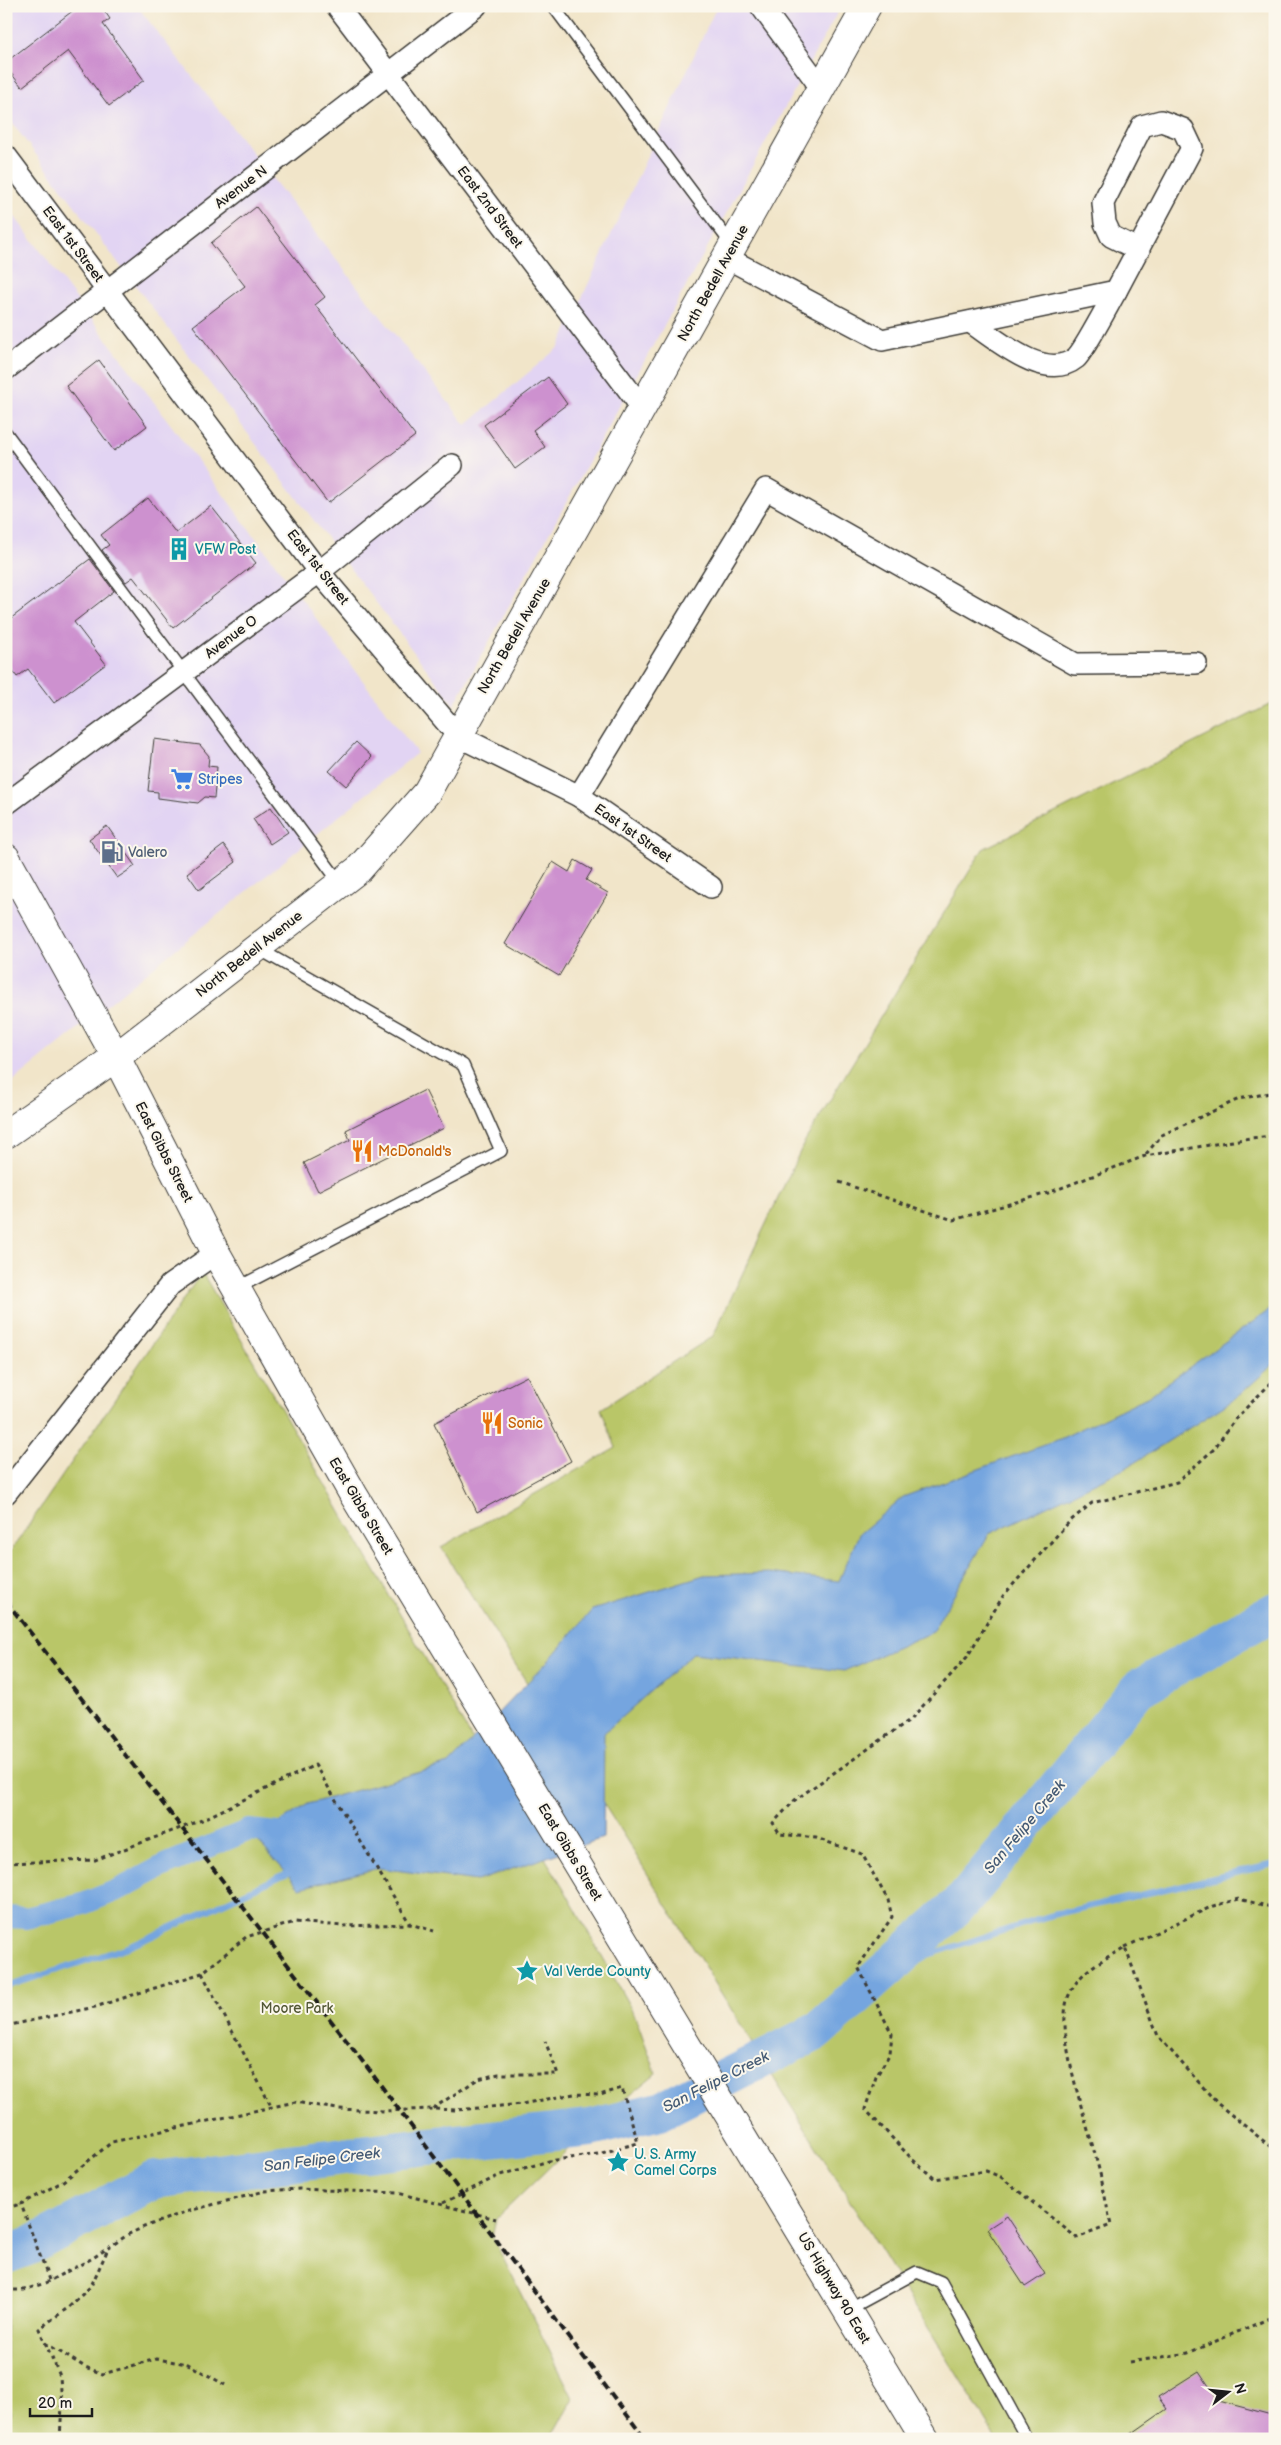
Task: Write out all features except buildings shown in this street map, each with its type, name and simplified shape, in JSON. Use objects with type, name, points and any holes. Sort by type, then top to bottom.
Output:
[{"type":"main road","name":"North Bedell Avenue","points":[[6,1134],[116,1057],[359,869],[427,792],[868,6]]},
{"type":"main road","name":"East Gibbs Street","points":[[6,858],[116,1057],[216,1253],[353,1494],[743,2138]]},
{"type":"main road","name":"US Highway 90 East","points":[[743,2138],[925,2439]]},
{"type":"street","name":"East 2nd Street","points":[[337,6],[643,409]]},
{"type":"street","name":"Avenue N","points":[[6,369],[476,6]]},
{"type":"street","points":[[761,6],[822,89]]},
{"type":"street","points":[[970,322],[1031,362],[1056,366],[1076,358],[1139,250],[1192,148],[1183,129],[1161,121],[1142,126],[1103,203],[1105,223],[1111,236],[1139,250]]},
{"type":"street","name":"East 1st Street","points":[[6,156],[108,289],[319,572],[458,736],[579,796],[711,888]]},
{"type":"street","points":[[730,253],[882,340],[1116,291]]},
{"type":"street","name":"Avenue O","points":[[6,804],[319,572],[452,466]]},
{"type":"street","points":[[579,796],[766,489],[1075,664],[1196,663]]},
{"type":"street","points":[[6,1493],[170,1285],[216,1253]]},
{"type":"lane","points":[[553,6],[730,253]]},
{"type":"lane","points":[[6,432],[340,884]]},
{"type":"lane","points":[[237,1288],[501,1151],[463,1065],[257,948]]},
{"type":"lane","points":[[847,2310],[917,2272],[941,2282],[1027,2439]]},
{"type":"path","points":[[1145,1156],[1162,1135],[1239,1100],[1275,1092]]},
{"type":"path","points":[[839,1182],[953,1220],[1048,1193],[1145,1156],[1250,1138],[1275,1136]]},
{"type":"path","points":[[1275,1379],[1236,1418],[1214,1449],[1177,1482],[1092,1503],[1069,1522],[1003,1596],[967,1657],[911,1719],[795,1800],[773,1822],[780,1834],[816,1838],[862,1854],[888,1900],[892,1917],[858,1967],[892,2034],[890,2053],[876,2077],[865,2109],[912,2159],[935,2179],[986,2171],[1001,2177],[1077,2238],[1110,2226],[1098,2163],[1074,2083],[1065,2021],[1068,1996],[1084,1971],[1125,1947],[1213,1906],[1239,1899],[1275,1908]]},
{"type":"path","points":[[6,1863],[95,1860],[202,1820],[314,1765],[410,1924]]},
{"type":"path","points":[[6,2026],[95,2007],[202,1973],[246,1937],[295,1922],[343,1926],[410,1924],[434,1931]]},
{"type":"path","points":[[1125,1947],[1158,2036],[1218,2104],[1273,2148],[1275,2154]]},
{"type":"path","points":[[202,1973],[271,2106]]},
{"type":"path","points":[[432,2109],[478,2079],[499,2074],[558,2074],[545,2041]]},
{"type":"path","points":[[6,2208],[21,2204],[62,2182],[112,2142],[271,2106],[295,2102],[337,2109],[384,2111],[458,2110],[522,2104],[574,2094],[600,2095],[622,2088],[638,2143],[598,2154],[549,2161],[500,2176],[443,2203]]},
{"type":"path","points":[[6,2290],[24,2290],[49,2280],[108,2249],[129,2234],[144,2227],[185,2212],[265,2191],[299,2189],[398,2193],[443,2203],[496,2219]]},
{"type":"path","points":[[21,2204],[49,2280]]},
{"type":"path","points":[[60,2439],[62,2405],[60,2376],[39,2329],[69,2307],[91,2286],[108,2249]]},
{"type":"path","points":[[1130,2362],[1188,2353],[1275,2316]]},
{"type":"path","points":[[45,2343],[85,2367],[103,2374],[156,2359],[188,2364],[226,2386]]},
{"type":"shaded area","points":[[6,6],[137,6],[466,425],[559,347],[717,6],[841,6],[454,705],[6,115]]},
{"type":"shaded area","points":[[6,205],[417,753],[6,1087]]},
{"type":"green space","points":[[1275,702],[1275,2439],[997,2439],[629,1844],[441,1547],[616,1448],[601,1409],[713,1336],[805,1141],[983,849]]},
{"type":"green space","name":"Moore Park","points":[[202,1272],[486,1763],[563,1887],[635,2016],[656,2073],[590,2128],[496,2219],[492,2236],[573,2398],[550,2439],[6,2439],[6,2422],[12,2413],[6,2410],[6,1558]]},
{"type":"water","points":[[1275,1306],[1275,1363],[1235,1399],[1126,1468],[989,1534],[932,1632],[844,1671],[693,1653],[604,1733],[603,1838],[477,1881],[379,1868],[300,1888],[255,1838],[308,1804],[449,1764],[549,1660],[592,1610],[704,1575],[769,1573],[839,1581],[859,1534],[903,1497],[1060,1439],[1149,1396]]},
{"type":"waterway","name":"San Felipe Creek","points":[[6,2255],[30,2246],[154,2180],[384,2151],[590,2128],[660,2111],[818,2031],[964,1900],[1138,1689],[1275,1611]]},
{"type":"waterway","points":[[6,1917],[26,1918],[83,1904],[120,1889],[163,1866],[249,1830],[296,1835]]},
{"type":"waterway","points":[[888,1968],[1052,1915],[1275,1864]]},
{"type":"waterway","points":[[6,1987],[131,1946],[294,1870]]},
{"type":"railway","points":[[6,1601],[370,2071],[645,2439]]},
{"type":"place","name":"VFW Post","points":[[179,549]]},
{"type":"place","name":"Stripes","points":[[182,779]]},
{"type":"place","name":"Valero","points":[[112,852]]},
{"type":"place","name":"McDonald's","points":[[362,1151]]},
{"type":"place","name":"Sonic","points":[[492,1423]]},
{"type":"place","name":"Val Verde County","points":[[527,1971]]},
{"type":"place","name":"U. S. Army Camel Corps","points":[[618,2162]]}]
